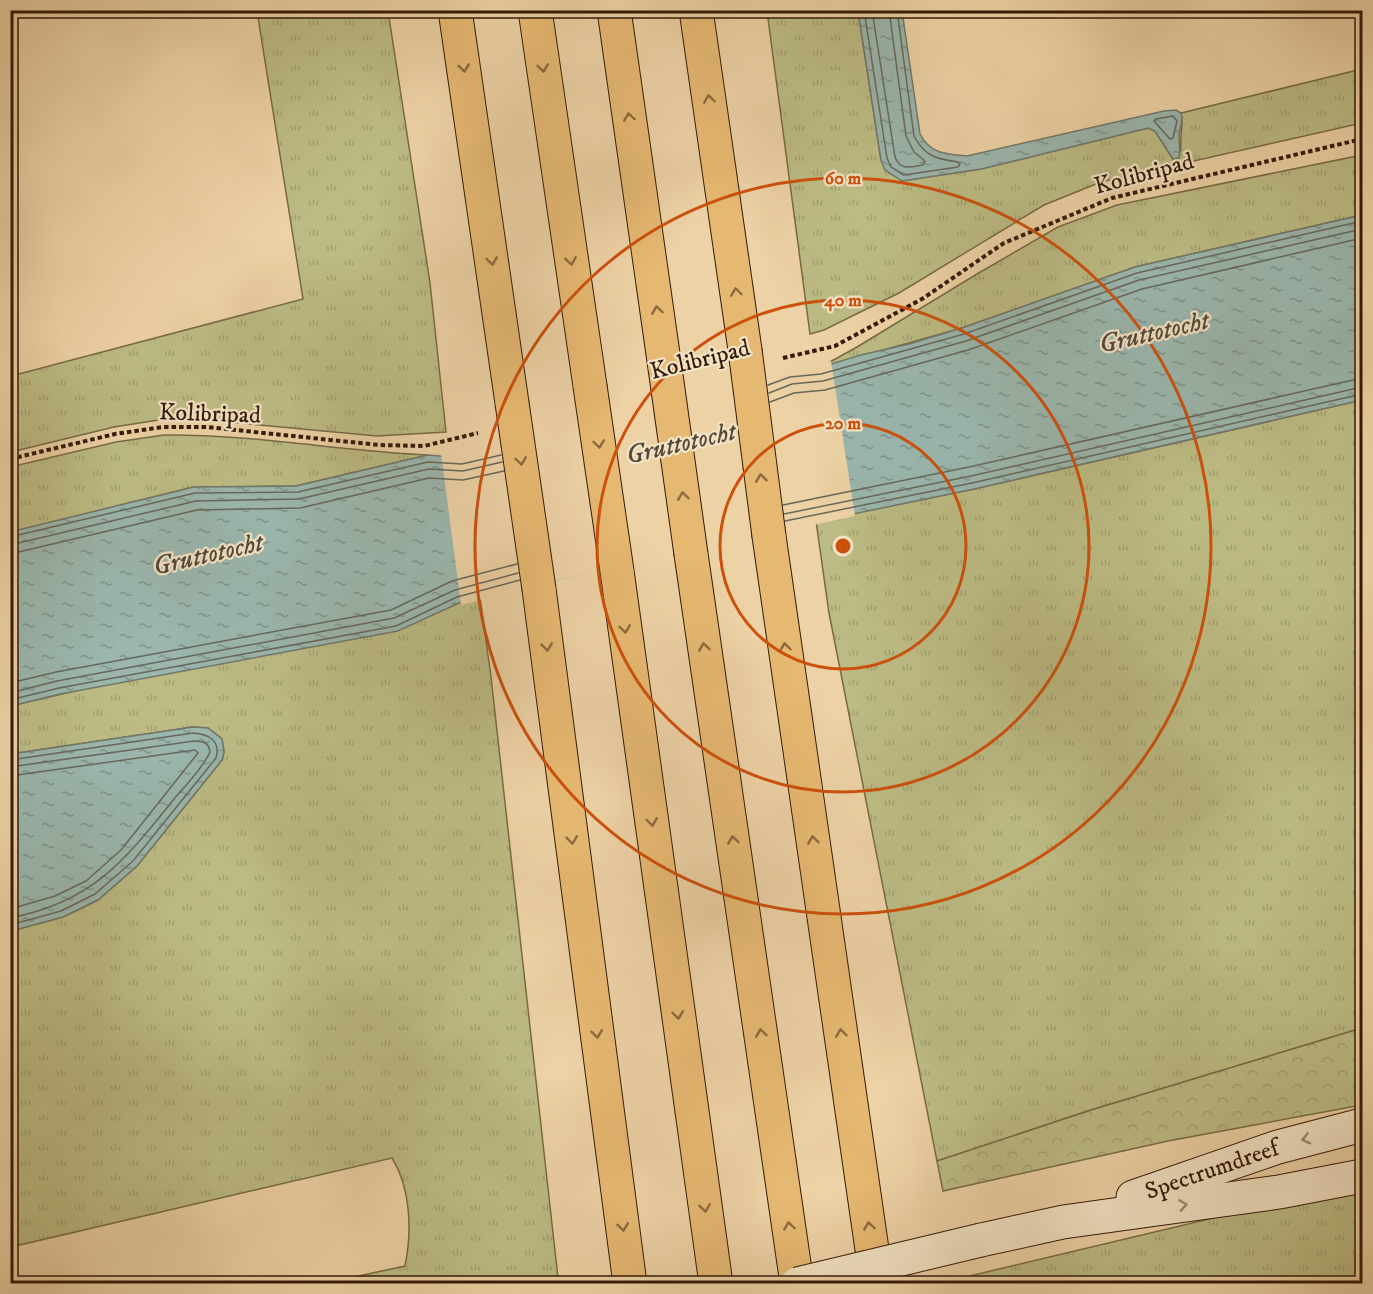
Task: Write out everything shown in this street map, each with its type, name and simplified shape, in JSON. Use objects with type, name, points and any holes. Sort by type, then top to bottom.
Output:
[{"type":"highway","points":[[455,10],[539,589],[630,1284]]},
{"type":"highway","points":[[535,10],[617,571],[716,1284]]},
{"type":"highway","points":[[614,10],[797,1284]]},
{"type":"highway","points":[[696,10],[877,1284]]},
{"type":"main road","name":"Spectrumdreef","points":[[1063,1222],[1278,1146],[1362,1125]]},
{"type":"main road","name":"Spectrumdreef","points":[[797,1284],[1063,1222],[1279,1192],[1362,1176]]},
{"type":"path","name":"Kolibripad","points":[[778,360],[835,346],[921,299],[1004,243],[1112,198],[1362,139]]},
{"type":"path","name":"Kolibripad","points":[[10,459],[115,434],[163,427],[207,427],[379,445],[424,446],[481,432]]},
{"type":"green space","points":[[257,11],[388,11],[430,283],[446,432],[377,436],[207,420],[165,419],[114,427],[11,452],[11,376],[303,299]]},
{"type":"green space","points":[[767,11],[858,11],[881,160],[902,181],[981,169],[1148,128],[1155,131],[1173,159],[1181,150],[1181,113],[1362,69],[1362,123],[1101,182],[1044,205],[899,293],[824,330],[810,334]]},
{"type":"green space","points":[[1362,155],[1362,215],[1135,267],[962,328],[819,368],[1058,227],[1117,205]]},
{"type":"green space","points":[[1362,400],[1362,1028],[1091,1110],[937,1161],[829,613],[816,521],[974,489]]},
{"type":"green space","points":[[164,435],[230,437],[428,455],[296,486],[194,487],[11,532],[10,467],[116,442]]},
{"type":"green space","points":[[480,597],[491,677],[558,1278],[534,1284],[326,1283],[405,1266],[409,1239],[408,1210],[403,1183],[392,1158],[11,1247],[11,931],[63,917],[98,900],[137,866],[222,760],[224,752],[222,739],[208,728],[193,727],[11,754],[10,706]]},
{"type":"green space","points":[[1362,1028],[1362,1105],[1168,1141],[943,1191],[937,1161],[1091,1110]]},
{"type":"green space","points":[[1362,1185],[1362,1283],[957,1284],[957,1279],[1306,1196]]},
{"type":"water","points":[[858,11],[902,11],[920,134],[929,146],[940,152],[967,156],[1176,110],[1181,113],[1182,117],[1179,158],[1173,159],[1155,131],[1148,128],[981,169],[902,181],[885,170],[881,160]]},
{"type":"water","name":"Gruttotocht","points":[[1362,215],[1362,400],[974,489],[737,538],[480,597],[459,603],[398,631],[60,694],[11,706],[10,532],[194,487],[296,486],[428,455],[462,458],[715,399],[861,355],[962,328],[1135,267]]},
{"type":"water","points":[[193,727],[208,728],[222,739],[224,752],[222,760],[137,866],[98,900],[63,917],[11,931],[11,754]]},
{"type":"pier","points":[[831,361],[855,516],[557,580],[461,605],[441,453],[462,455],[714,396],[788,368],[819,365]]}]
